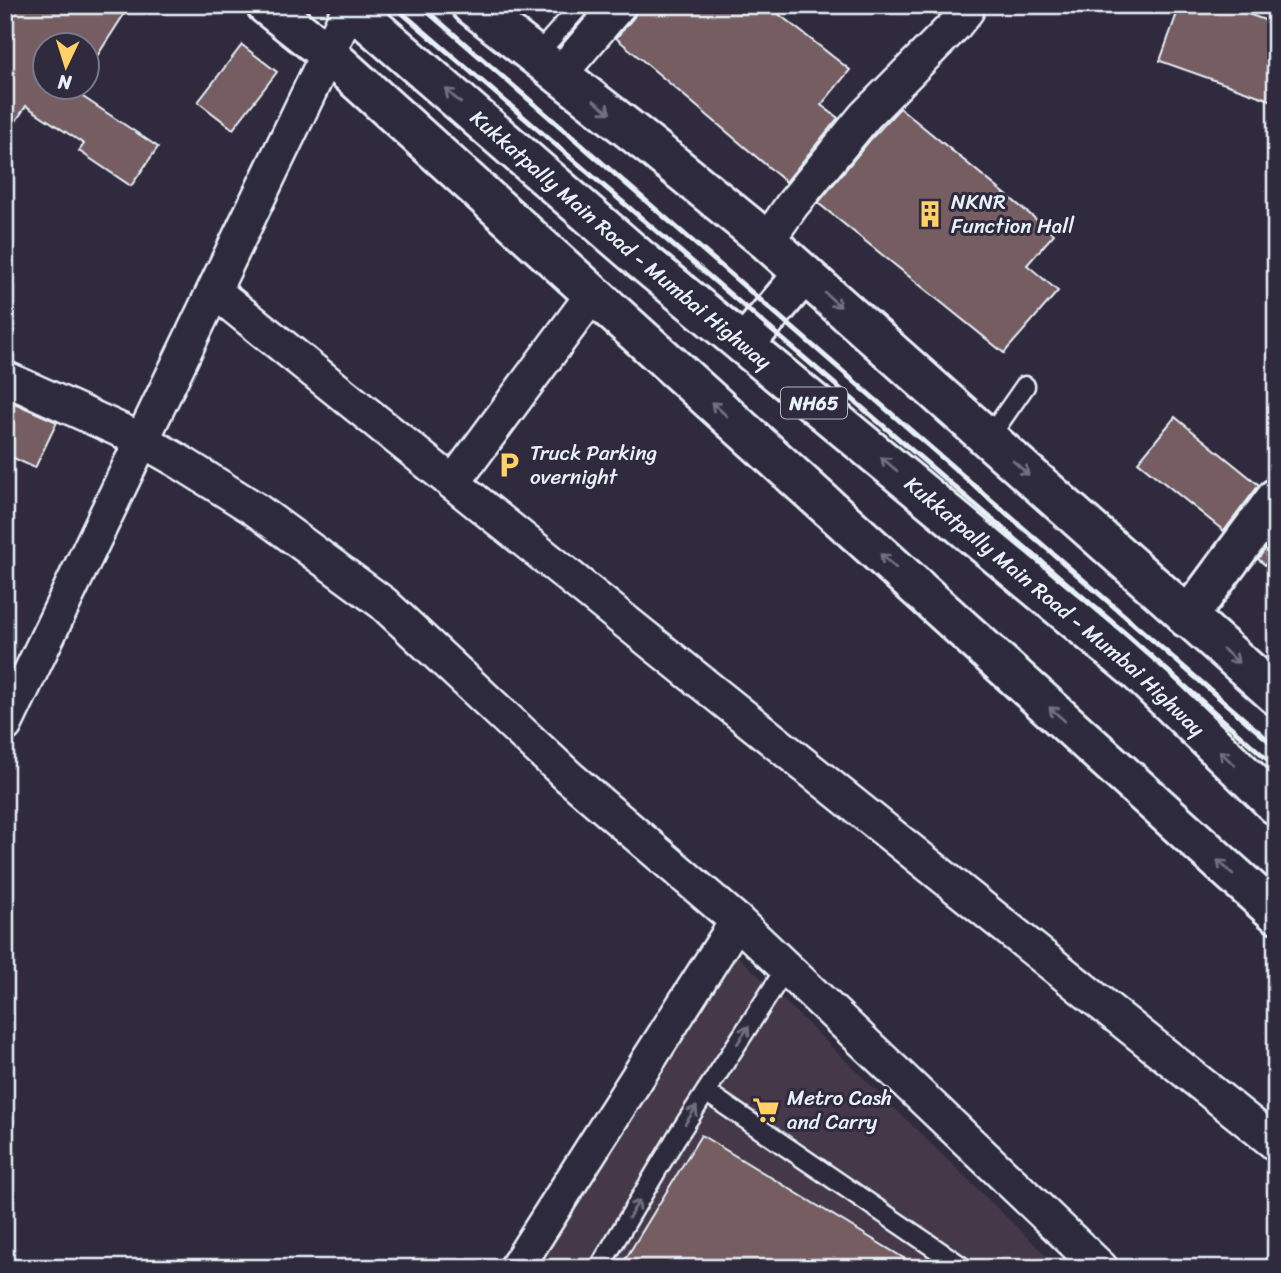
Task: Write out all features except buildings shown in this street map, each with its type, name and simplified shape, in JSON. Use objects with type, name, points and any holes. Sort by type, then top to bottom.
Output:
[{"type":"main road","points":[[266,5],[328,54],[1276,913]]},
{"type":"main road","points":[[471,5],[767,241],[1276,695]]},
{"type":"main road","name":"Kukkatpally Main Road - Mumbai Highway","points":[[349,6],[639,258],[1136,670],[1276,805]]},
{"type":"main road","points":[[744,345],[804,274]]},
{"type":"main road","points":[[1187,618],[1276,498]]},
{"type":"street","points":[[548,65],[619,5]]},
{"type":"street","points":[[767,241],[792,205],[865,116],[955,25],[967,10],[966,5]]},
{"type":"street","points":[[8,712],[142,440],[349,6]]},
{"type":"street","points":[[214,290],[1276,1144]]},
{"type":"street","points":[[453,483],[593,294]]},
{"type":"street","points":[[5,378],[142,440],[255,509],[383,603],[569,777],[737,921],[1101,1268]]},
{"type":"street","points":[[516,1268],[737,921]]},
{"type":"lane","points":[[548,65],[581,5]]},
{"type":"lane","points":[[988,439],[1025,386]]},
{"type":"lane","points":[[599,1268],[706,1092],[786,968]]},
{"type":"lane","points":[[706,1092],[964,1268]]},
{"type":"shaded area","name":"Metro Cash and Carry","points":[[734,952],[1059,1268],[538,1268]]},
{"type":"railway","points":[[393,5],[1127,635],[1276,767]]},
{"type":"railway","points":[[420,5],[1276,747]]},
{"type":"place","name":"NKNR Function Hall","points":[[930,214]]},
{"type":"place","name":"Truck Parking overnight","points":[[509,465]]},
{"type":"place","name":"Metro Cash and Carry","points":[[766,1110]]}]
